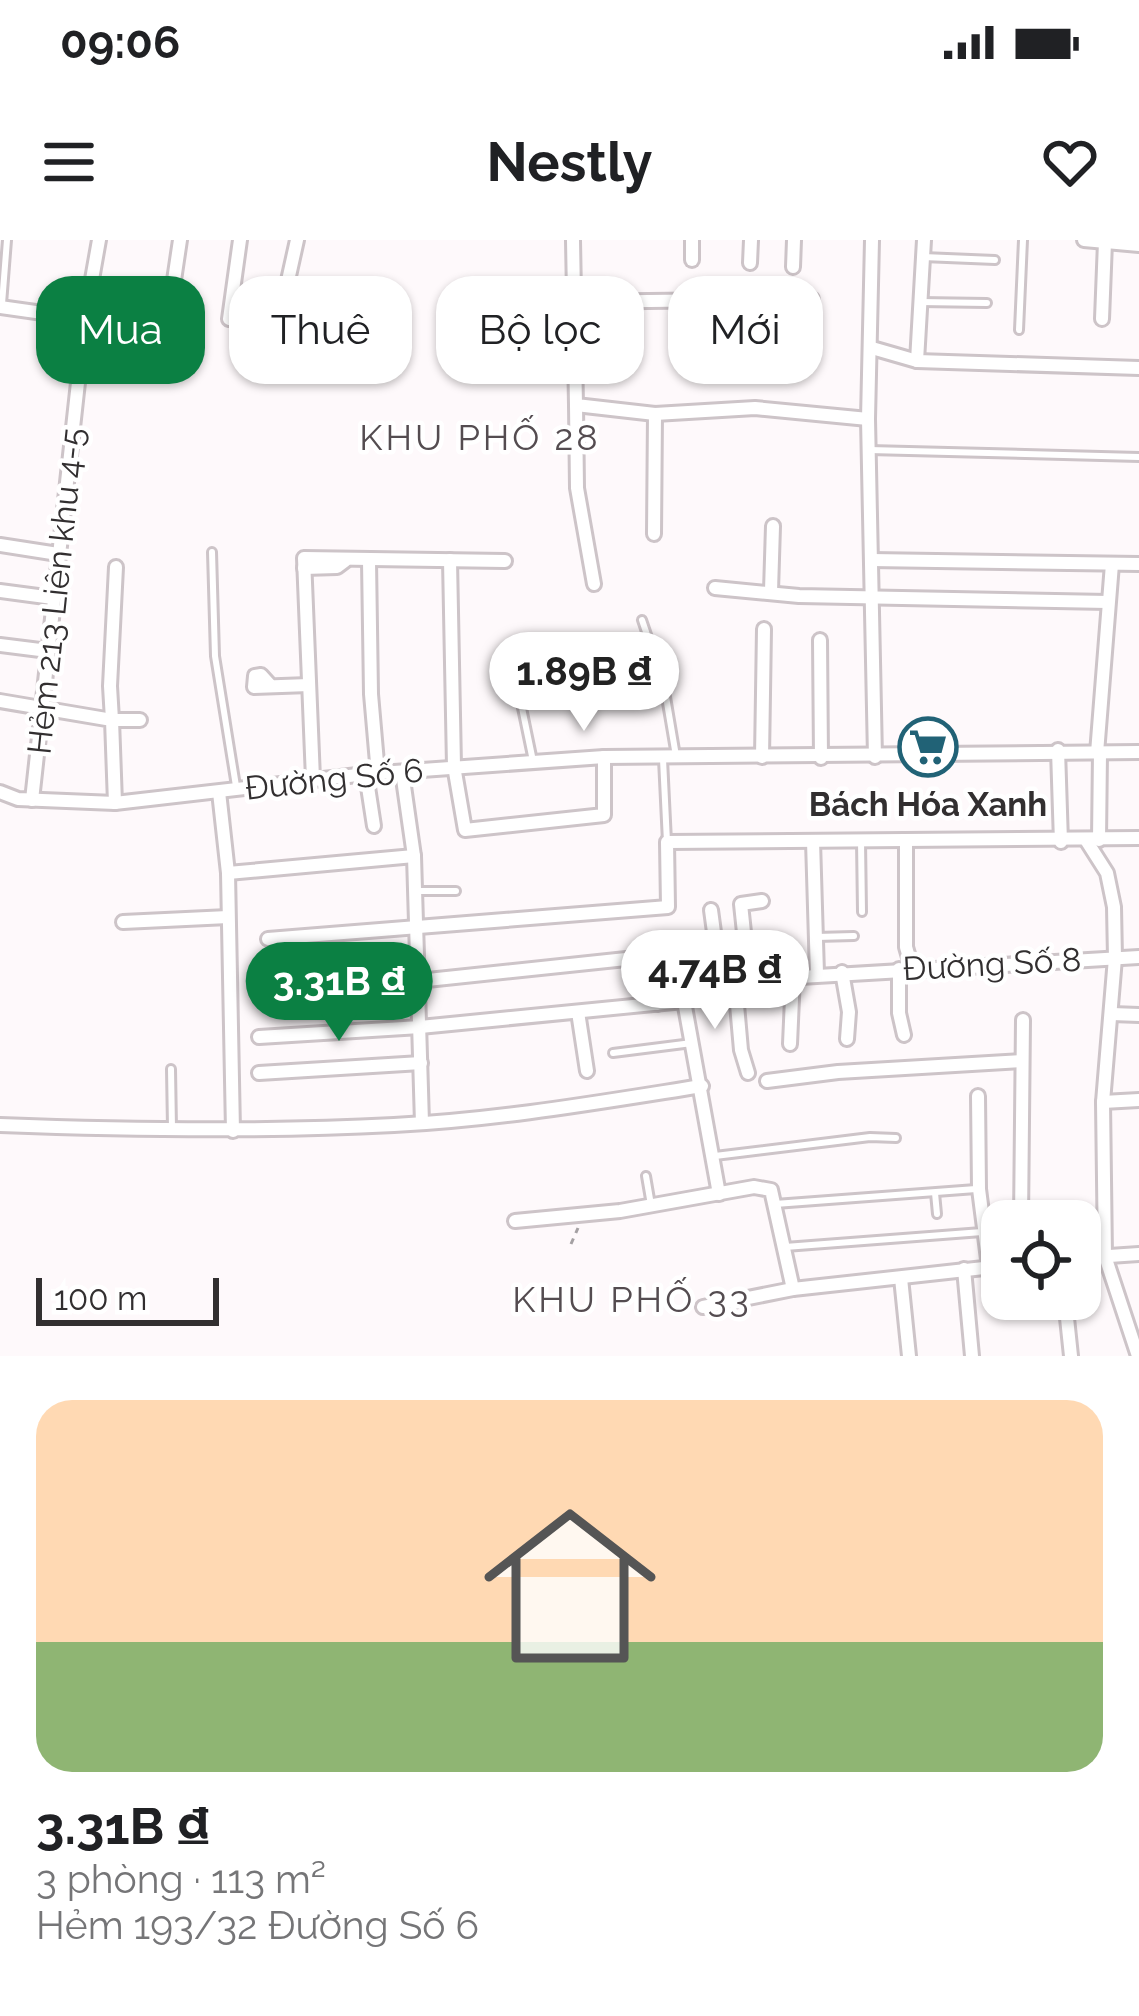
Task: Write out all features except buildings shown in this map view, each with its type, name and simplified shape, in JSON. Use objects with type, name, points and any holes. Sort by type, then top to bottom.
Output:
[{"type":"street","name":"Hẻm 213 Liên khu 4-5","points":[[93,276],[99,240]]},
{"type":"street","points":[[175,276],[180,240]]},
{"type":"street","points":[[235,276],[240,240]]},
{"type":"street","points":[[289,276],[297,240]]},
{"type":"street","points":[[572,240],[572,276]]},
{"type":"street","points":[[692,240],[692,260]]},
{"type":"street","points":[[750,263],[751,240]]},
{"type":"street","points":[[793,267],[794,240]]},
{"type":"street","points":[[872,240],[868,450],[875,757]]},
{"type":"street","points":[[917,361],[924,240]]},
{"type":"street","points":[[1084,240],[1139,245]]},
{"type":"street","points":[[1102,319],[1105,242]]},
{"type":"street","points":[[1,307],[36,310]]},
{"type":"street","points":[[872,348],[917,361],[1139,368]]},
{"type":"street","name":"Hẻm 213 Liên khu 4-5","points":[[32,800],[79,384]]},
{"type":"street","points":[[575,384],[577,488],[594,584]]},
{"type":"street","points":[[576,405],[656,414],[755,408],[868,419]]},
{"type":"street","points":[[654,534],[656,414]]},
{"type":"street","points":[[771,591],[773,526]]},
{"type":"street","points":[[0,545],[58,554]]},
{"type":"street","points":[[450,560],[454,766],[465,830],[604,815],[604,757]]},
{"type":"street","points":[[872,560],[1139,564]]},
{"type":"street","points":[[313,779],[304,568],[337,567],[345,561],[505,561]]},
{"type":"street","points":[[369,561],[374,826]]},
{"type":"street","points":[[1112,564],[1093,840],[1112,890],[1115,958],[1102,1102],[1105,1256],[1138,1356]]},
{"type":"street","points":[[116,567],[112,720],[116,803]]},
{"type":"street","points":[[716,588],[799,596],[1108,602]]},
{"type":"street","points":[[0,591],[53,598]]},
{"type":"street","points":[[762,757],[764,629]]},
{"type":"street","points":[[820,640],[821,758]]},
{"type":"street","points":[[0,645],[48,651]]},
{"type":"street","points":[[271,686],[309,685]]},
{"type":"street","points":[[0,701],[112,720],[140,720]]},
{"type":"street","points":[[1058,750],[1061,842]]},
{"type":"street","name":"Đường Số 6","points":[[0,792],[32,800],[116,803],[313,779],[604,757],[1139,752]]},
{"type":"street","points":[[402,772],[414,856],[422,1123]]},
{"type":"street","points":[[219,793],[228,873],[233,1131]]},
{"type":"street","points":[[268,939],[668,908],[667,842],[1139,838]]},
{"type":"street","points":[[904,1036],[899,1013],[906,968],[905,840]]},
{"type":"street","points":[[813,841],[817,974]]},
{"type":"street","points":[[228,873],[414,856]]},
{"type":"street","points":[[748,1073],[741,1050],[735,982],[741,904],[762,901]]},
{"type":"street","points":[[711,910],[735,982]]},
{"type":"street","points":[[123,922],[228,917]]},
{"type":"street","points":[[267,997],[644,957],[652,970],[657,1004]]},
{"type":"street","name":"Đường Số 8","points":[[259,1037],[420,1027],[684,1001],[709,985],[793,976],[1139,957]]},
{"type":"street","points":[[842,972],[849,1012],[847,1039]]},
{"type":"street","points":[[790,1044],[793,976]]},
{"type":"street","points":[[684,1001],[719,1194]]},
{"type":"street","points":[[578,1012],[587,1070]]},
{"type":"street","points":[[1112,1014],[1139,1015]]},
{"type":"street","points":[[1022,1200],[1023,1020]]},
{"type":"street","points":[[774,1022],[794,1021]]},
{"type":"street","points":[[767,1081],[1021,1061]]},
{"type":"street","points":[[259,1073],[421,1064]]},
{"type":"street","points":[[0,1125],[172,1132],[422,1123],[702,1086]]},
{"type":"street","points":[[978,1096],[981,1200]]},
{"type":"street","points":[[1102,1102],[1139,1100]]},
{"type":"street","points":[[515,1221],[754,1187],[771,1190],[793,1288]]},
{"type":"street","points":[[1101,1256],[1139,1255]]},
{"type":"street","points":[[703,1307],[793,1288],[981,1267]]},
{"type":"street","points":[[964,1269],[972,1356]]},
{"type":"street","points":[[901,1278],[909,1356]]},
{"type":"street","points":[[1067,1320],[1071,1356]]},
{"type":"lane","points":[[1,307],[7,240]]},
{"type":"lane","points":[[1019,330],[1023,240]]},
{"type":"lane","points":[[923,257],[994,260]]},
{"type":"lane","points":[[920,302],[986,303]]},
{"type":"lane","points":[[868,450],[1139,457]]},
{"type":"lane","points":[[212,551],[215,656],[237,790]]},
{"type":"lane","points":[[642,620],[664,685],[669,756],[667,842]]},
{"type":"lane","points":[[521,703],[533,761]]},
{"type":"lane","points":[[861,841],[862,912]]},
{"type":"lane","points":[[415,891],[457,890]]},
{"type":"lane","points":[[816,937],[854,936]]},
{"type":"lane","points":[[613,1053],[693,1043]]},
{"type":"lane","points":[[171,1070],[172,1132]]},
{"type":"lane","points":[[713,1156],[896,1138]]},
{"type":"lane","points":[[646,1176],[651,1205]]},
{"type":"lane","points":[[775,1204],[980,1189]]},
{"type":"lane","points":[[935,1192],[938,1214]]},
{"type":"lane","points":[[783,1248],[981,1232]]},
{"type":"path","points":[[571,1244],[582,1215]]},
{"type":"place","name":"Bách Hóa Xanh","points":[[928,747]]},
{"type":"district","name":"KHU PHỐ 28","points":[[480,437]]},
{"type":"district","name":"KHU PHỐ 33","points":[[632,1299]]}]
